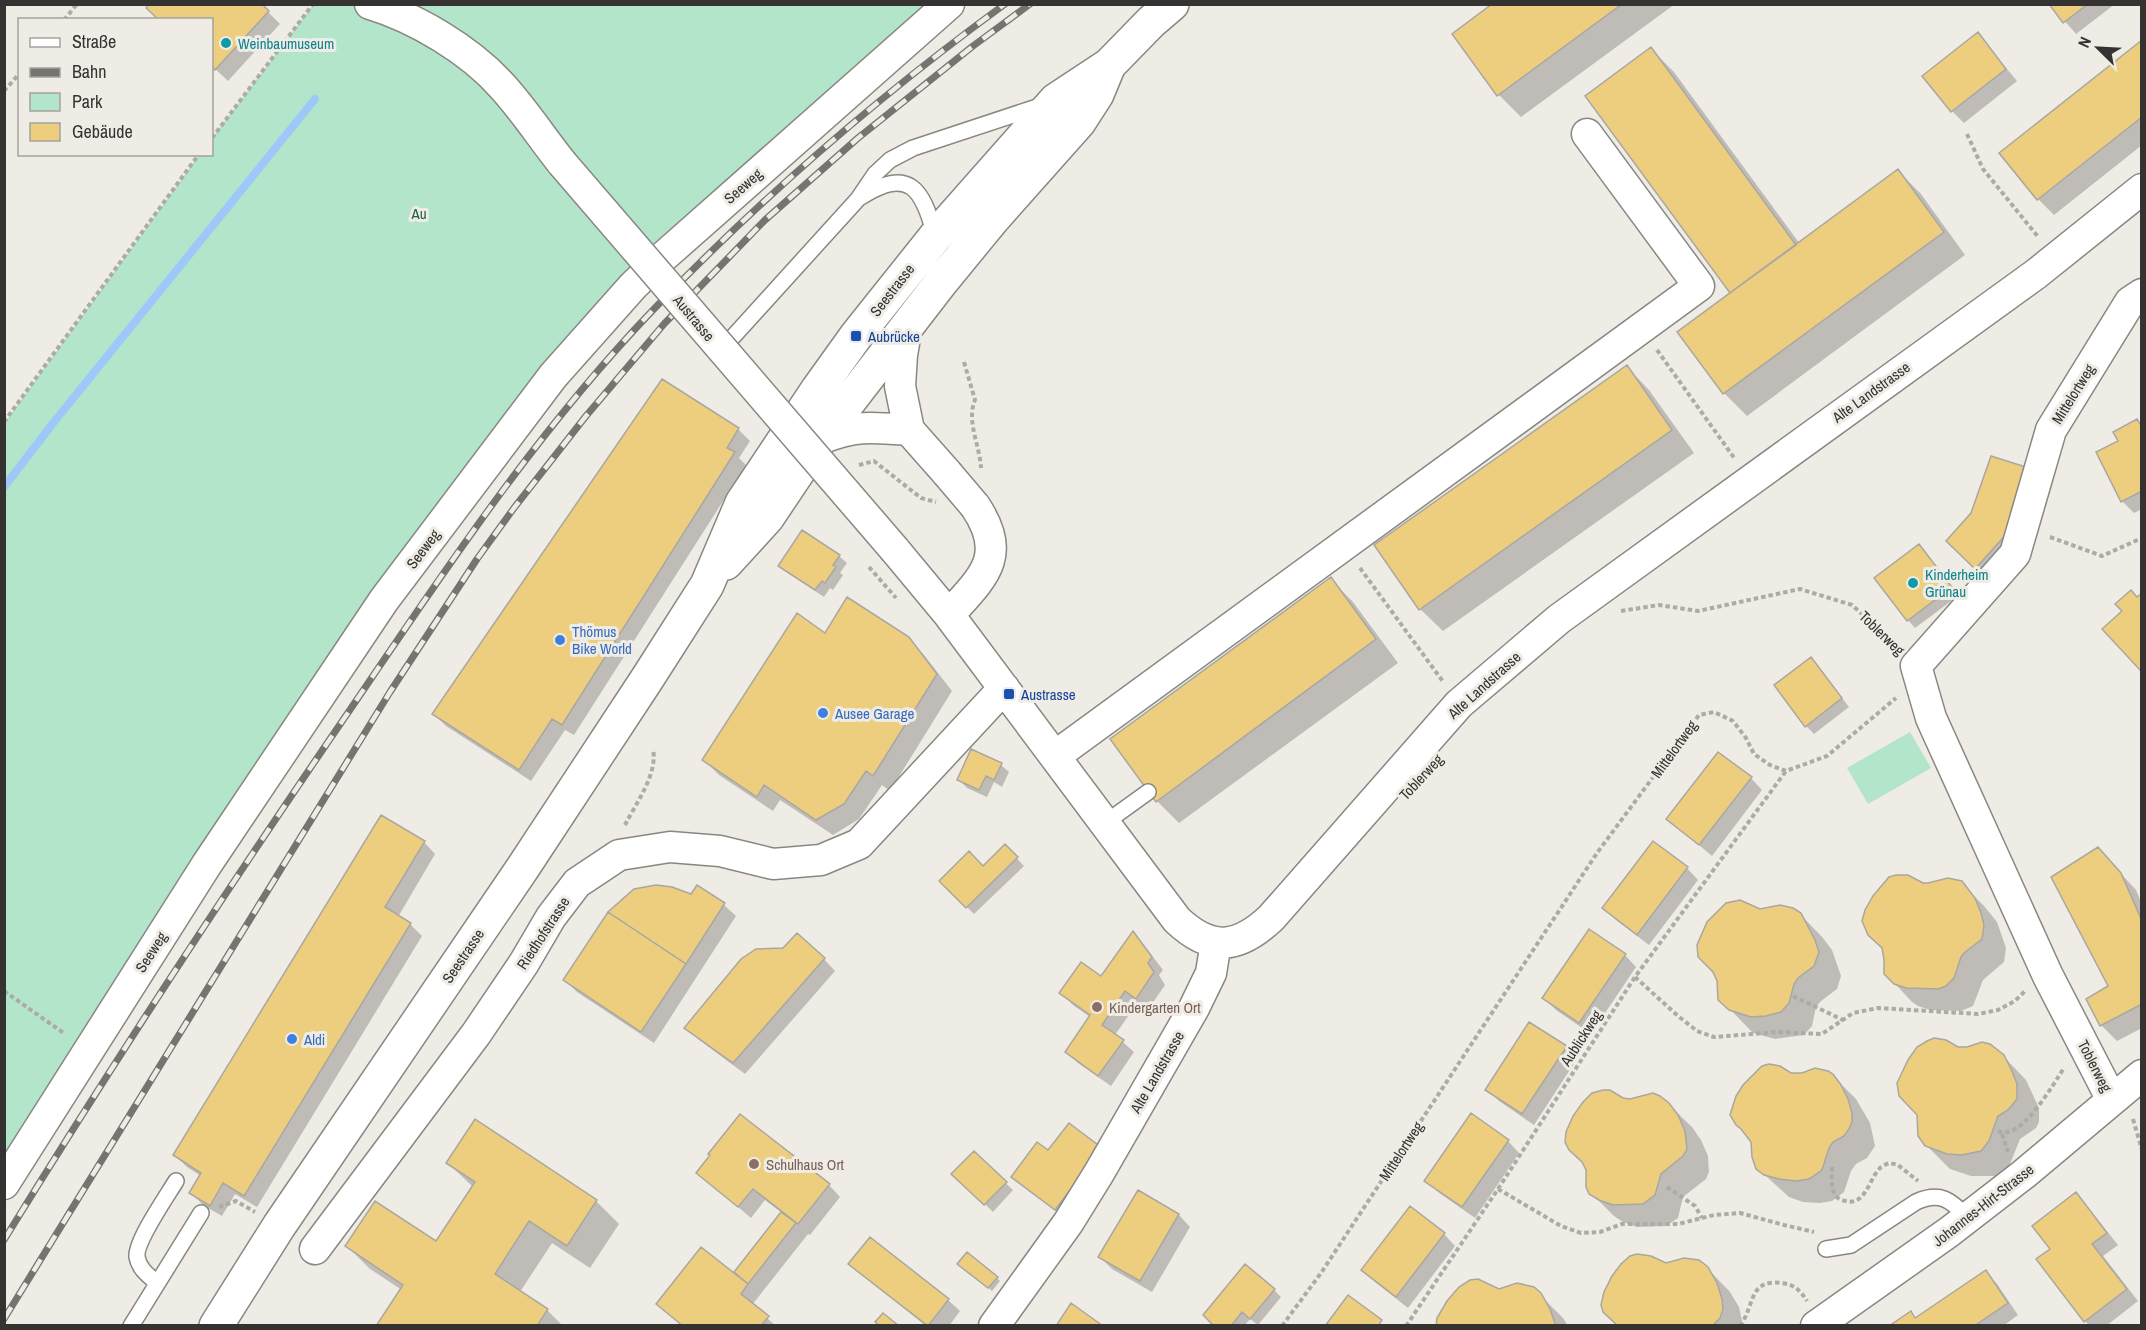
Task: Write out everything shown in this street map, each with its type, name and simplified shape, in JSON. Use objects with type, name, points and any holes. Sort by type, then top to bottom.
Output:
[{"type":"main road","name":"Seestrasse","points":[[216,1326],[279,1226],[522,869],[706,585],[742,503],[856,336],[935,237],[1056,100],[1109,65],[1172,4]]},
{"type":"main road","name":"Seestrasse","points":[[706,585],[767,518],[820,439],[992,220],[1078,122],[1097,94],[1109,65]]},
{"type":"street","name":"Austrasse","points":[[370,4],[439,36],[473,58],[503,87],[562,163],[949,615],[1177,920],[1187,928],[1216,942]]},
{"type":"street","name":"Seeweg","points":[[4,1184],[207,864],[384,600],[553,376],[633,286],[663,257],[949,4]]},
{"type":"street","points":[[1055,756],[1699,286],[1587,134]]},
{"type":"street","name":"Alte Landstrasse","points":[[994,1326],[1068,1223],[1099,1173],[1194,1008],[1211,973],[1216,942],[1241,940],[1256,932],[1271,918],[1459,704],[1559,619],[2036,274],[2142,189]]},
{"type":"street","name":"Mittelortweg","points":[[1916,666],[2015,554],[2051,430],[2130,302],[2142,294]]},
{"type":"street","points":[[907,326],[900,386],[909,430],[975,506],[991,538],[992,549],[981,579],[949,615]]},
{"type":"street","points":[[820,439],[845,429],[870,427],[909,430]]},
{"type":"street","name":"Toblerweg","points":[[1916,666],[1931,718],[2048,976],[2112,1100]]},
{"type":"street","name":"Riedhofstrasse","points":[[315,1249],[476,1034],[524,963],[551,917],[577,883],[619,855],[670,847],[720,851],[773,864],[821,860],[859,844],[1004,688]]},
{"type":"street","name":"Johannes-Hirt-Strasse","points":[[1824,1310],[1968,1218],[2142,1075]]},
{"type":"lane","points":[[721,350],[858,199],[875,174],[890,160],[913,147],[1029,111],[1056,100]]},
{"type":"lane","points":[[858,199],[873,189],[890,183],[908,184],[920,193],[930,216],[935,237]]},
{"type":"lane","points":[[1105,823],[1148,792]]},
{"type":"lane","points":[[157,1283],[142,1270],[136,1256],[141,1239],[176,1181]]},
{"type":"lane","points":[[1826,1249],[1851,1245],[1927,1197],[1947,1199],[1968,1218]]},
{"type":"lane","points":[[131,1326],[201,1213]]},
{"type":"path","points":[[66,18],[77,4]]},
{"type":"path","points":[[213,137],[313,4]]},
{"type":"path","points":[[4,91],[18,75]]},
{"type":"path","points":[[1967,134],[1983,169],[2045,246]]},
{"type":"path","points":[[4,422],[198,156]]},
{"type":"path","points":[[1641,328],[1740,468]]},
{"type":"path","points":[[2024,527],[2102,556],[2142,538]]},
{"type":"path","points":[[1343,545],[1450,691]]},
{"type":"path","name":"Toblerweg","points":[[1618,611],[1659,605],[1698,611],[1800,589],[1852,605],[1916,666]]},
{"type":"path","points":[[1786,771],[1827,756],[1887,706],[1907,686],[1916,666]]},
{"type":"path","name":"Mittelortweg","points":[[1282,1326],[1321,1272],[1597,853],[1698,715],[1714,712],[1733,722],[1746,738],[1754,754],[1770,765],[1786,771]]},
{"type":"path","points":[[619,855],[619,835],[646,784],[655,758],[653,749]]},
{"type":"path","name":"Aublickweg","points":[[1406,1326],[1635,977],[1786,771]]},
{"type":"path","points":[[1635,977],[1697,1031],[1714,1037],[1778,1032],[1822,1034],[1853,1013],[1878,1008],[1978,1014],[1998,1010],[2015,1001],[2032,985],[2048,976]]},
{"type":"path","points":[[4,991],[50,1024]]},
{"type":"path","points":[[1793,996],[1844,1020]]},
{"type":"path","points":[[1998,1131],[2002,1134],[2008,1132],[2022,1123],[2042,1104],[2082,1040]]},
{"type":"path","points":[[1832,1167],[1833,1193],[1838,1199],[1849,1203],[1858,1200],[1865,1193],[1881,1166],[1890,1162],[1898,1165],[1920,1184],[1912,1188]]},
{"type":"path","points":[[1667,1187],[1695,1206],[1702,1218]]},
{"type":"path","points":[[1498,1189],[1561,1226],[1581,1233],[1600,1232],[1622,1224],[1678,1224],[1740,1213],[1820,1233]]},
{"type":"path","points":[[201,1213],[236,1201],[257,1214]]},
{"type":"path","points":[[1740,1326],[1748,1313],[1751,1299],[1757,1289],[1764,1284],[1790,1284],[1824,1310]]},
{"type":"green space","name":"Au","points":[[313,5],[949,5],[553,376],[5,1184],[5,422],[198,156],[213,156],[213,137]]},
{"type":"green space","points":[[1910,732],[1931,768],[1868,804],[1847,768]]},
{"type":"building","name":"Weinbaumuseum","points":[[149,4],[262,4],[269,11],[215,70],[213,68],[213,18],[157,18],[146,8]]},
{"type":"building","points":[[1492,4],[1622,4],[1497,96],[1452,34]]},
{"type":"building","points":[[2049,4],[2088,4],[2063,23]]},
{"type":"building","points":[[1978,32],[2006,69],[1951,112],[1922,76]]},
{"type":"building","points":[[2142,40],[2142,117],[2037,200],[1999,153]]},
{"type":"building","points":[[1651,47],[1796,245],[1730,293],[1585,96]]},
{"type":"building","points":[[1898,169],[1944,232],[1723,394],[1677,332]]},
{"type":"building","points":[[1627,365],[1672,430],[1419,610],[1374,545]]},
{"type":"building","points":[[662,379],[739,428],[727,448],[735,452],[562,725],[552,719],[519,770],[432,714]]},
{"type":"building","points":[[2137,419],[2142,427],[2142,491],[2121,502],[2096,452],[2118,441],[2113,432]]},
{"type":"building","points":[[1991,456],[2029,468],[2009,531],[1975,569],[1946,541],[1971,513]]},
{"type":"building","points":[[802,530],[840,555],[833,565],[836,567],[825,583],[822,581],[815,590],[778,566]]},
{"type":"building","name":"Kinderheim Grünau","points":[[1919,544],[1952,587],[1907,621],[1874,578]]},
{"type":"building","points":[[1331,577],[1376,639],[1156,802],[1110,739]]},
{"type":"building","points":[[2131,590],[2137,597],[2142,593],[2142,668],[2140,670],[2102,629],[2122,611],[2115,604]]},
{"type":"building","name":"Ausee Garage","points":[[847,597],[909,637],[937,674],[873,776],[866,771],[844,804],[816,820],[764,785],[757,797],[702,760],[797,613],[825,633]]},
{"type":"building","points":[[1811,657],[1842,698],[1805,727],[1774,685]]},
{"type":"building","points":[[971,749],[1002,763],[994,780],[986,776],[979,790],[957,780]]},
{"type":"building","points":[[1718,752],[1752,777],[1699,845],[1666,819]]},
{"type":"building","name":"Aldi","points":[[381,815],[425,841],[385,907],[411,923],[244,1196],[223,1183],[210,1206],[189,1193],[201,1173],[173,1155]]},
{"type":"building","points":[[1653,841],[1688,867],[1637,935],[1602,908]]},
{"type":"building","points":[[1005,844],[1018,857],[966,908],[939,881],[969,851],[983,866]]},
{"type":"building","points":[[2098,847],[2121,873],[2142,921],[2142,1004],[2100,1026],[2086,999],[2108,986],[2051,877]]},
{"type":"building","points":[[1908,875],[1923,883],[1948,878],[1962,881],[1975,898],[1984,925],[1982,939],[1964,953],[1954,978],[1946,986],[1938,989],[1906,988],[1894,984],[1884,974],[1882,948],[1868,935],[1862,921],[1873,896],[1889,877]]},
{"type":"building","points":[[656,885],[672,887],[691,894],[697,885],[725,903],[686,964],[608,912],[634,889]]},
{"type":"building","points":[[1740,900],[1760,909],[1780,905],[1793,908],[1801,913],[1815,940],[1819,952],[1814,966],[1798,978],[1789,1003],[1781,1012],[1751,1017],[1729,1010],[1718,1000],[1717,981],[1713,972],[1698,957],[1697,945],[1707,922],[1726,903]]},
{"type":"building","points":[[608,912],[686,964],[641,1032],[563,980]]},
{"type":"building","points":[[1589,929],[1626,954],[1579,1023],[1542,998]]},
{"type":"building","name":"Kindergarten Ort","points":[[1133,931],[1152,957],[1148,963],[1154,972],[1136,999],[1125,991],[1102,1025],[1124,1040],[1098,1076],[1065,1052],[1090,1015],[1059,993],[1081,962],[1101,976]]},
{"type":"building","points":[[797,933],[825,958],[733,1063],[684,1028],[741,959],[756,949],[783,948]]},
{"type":"building","points":[[1529,1022],[1567,1046],[1522,1114],[1485,1090]]},
{"type":"building","points":[[1934,1038],[1946,1040],[1958,1047],[1967,1047],[1982,1042],[1990,1044],[2004,1055],[2012,1071],[2017,1084],[2017,1099],[2008,1110],[1998,1116],[1989,1141],[1981,1151],[1962,1155],[1947,1154],[1925,1146],[1918,1136],[1917,1115],[1899,1096],[1897,1083],[1908,1060],[1917,1047]]},
{"type":"building","points":[[1769,1064],[1780,1066],[1791,1073],[1802,1073],[1815,1068],[1828,1071],[1841,1085],[1848,1099],[1852,1113],[1849,1129],[1829,1148],[1822,1170],[1809,1179],[1796,1181],[1779,1179],[1764,1175],[1756,1169],[1751,1142],[1730,1115],[1736,1096],[1743,1085],[1762,1066]]},
{"type":"building","points":[[1610,1090],[1623,1098],[1630,1099],[1653,1093],[1660,1096],[1678,1115],[1685,1131],[1687,1149],[1683,1156],[1661,1174],[1655,1195],[1643,1204],[1613,1205],[1589,1194],[1586,1187],[1586,1170],[1565,1142],[1566,1132],[1573,1116],[1583,1102],[1592,1093]]},
{"type":"building","points":[[1471,1113],[1509,1140],[1462,1207],[1424,1181]]},
{"type":"building","name":"Schulhaus Ort","points":[[740,1114],[830,1184],[798,1224],[753,1189],[738,1207],[696,1173]]},
{"type":"building","points":[[475,1119],[597,1200],[567,1246],[529,1221],[495,1274],[548,1309],[537,1326],[376,1326],[403,1285],[345,1246],[375,1201],[436,1241],[475,1182],[446,1163]]},
{"type":"building","points":[[1069,1123],[1102,1148],[1055,1210],[1011,1177],[1037,1142],[1048,1150]]},
{"type":"building","points":[[974,1151],[1007,1182],[984,1205],[951,1174]]},
{"type":"building","points":[[1138,1190],[1179,1214],[1140,1281],[1098,1257]]},
{"type":"building","points":[[2076,1192],[2107,1233],[2092,1244],[2127,1289],[2084,1322],[2036,1259],[2050,1249],[2032,1226]]},
{"type":"building","points":[[1410,1206],[1445,1233],[1396,1297],[1361,1270]]},
{"type":"building","points":[[781,1212],[796,1223],[748,1284],[734,1272]]},
{"type":"building","points":[[870,1237],[949,1299],[928,1326],[848,1264]]},
{"type":"building","points":[[701,1247],[748,1284],[741,1294],[769,1316],[761,1326],[683,1326],[656,1304]]},
{"type":"building","points":[[967,1252],[998,1277],[988,1288],[957,1264]]},
{"type":"building","points":[[1637,1254],[1651,1256],[1666,1263],[1684,1258],[1699,1260],[1708,1267],[1717,1283],[1723,1309],[1720,1318],[1712,1326],[1618,1326],[1603,1312],[1601,1305],[1604,1292],[1621,1264],[1630,1256]]},
{"type":"building","points":[[1245,1264],[1275,1289],[1250,1319],[1242,1312],[1231,1326],[1214,1326],[1203,1315]]},
{"type":"building","points":[[1986,1270],[2008,1303],[1974,1326],[1889,1326],[1911,1311],[1915,1318]]},
{"type":"building","points":[[1478,1279],[1499,1289],[1517,1283],[1534,1287],[1541,1293],[1556,1326],[1436,1326],[1437,1318],[1447,1301],[1459,1287],[1470,1280]]},
{"type":"building","points":[[1348,1295],[1382,1320],[1378,1326],[1325,1326]]},
{"type":"building","points":[[1071,1303],[1103,1326],[1056,1326]]},
{"type":"building","points":[[883,1313],[899,1326],[880,1326],[875,1322]]},
{"type":"waterway","points":[[4,487],[315,99]]},
{"type":"railway","points":[[4,1240],[128,1043],[299,784],[489,509],[568,407],[609,357],[653,310],[779,188],[912,75],[1005,4]]},
{"type":"railway","points":[[4,1319],[390,692],[477,559],[514,508],[586,416],[664,324],[765,220],[858,138],[973,46],[1030,4]]},
{"type":"place","name":"Weinbaumuseum","points":[[226,43]]},
{"type":"place","name":"Aubrücke","points":[[856,336]]},
{"type":"place","name":"Kinderheim Grünau","points":[[1913,583]]},
{"type":"place","name":"Thömus Bike World","points":[[560,640]]},
{"type":"place","name":"Austrasse","points":[[1009,694]]},
{"type":"place","name":"Ausee Garage","points":[[823,713]]},
{"type":"place","name":"Kindergarten Ort","points":[[1097,1007]]},
{"type":"place","name":"Aldi","points":[[292,1039]]},
{"type":"place","name":"Schulhaus Ort","points":[[754,1164]]}]
